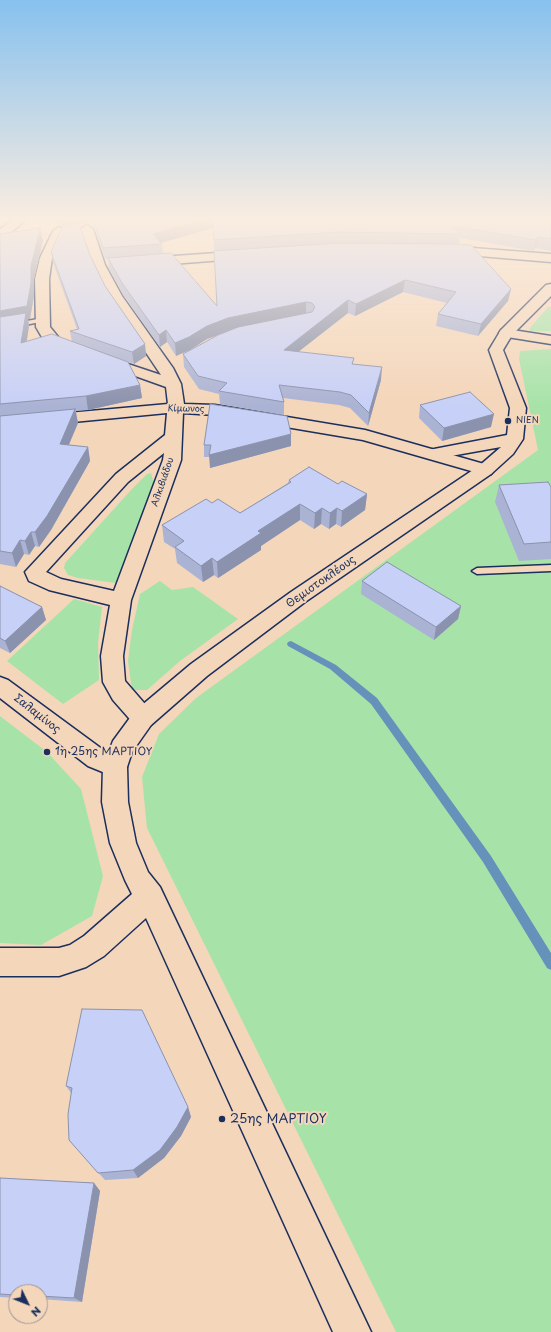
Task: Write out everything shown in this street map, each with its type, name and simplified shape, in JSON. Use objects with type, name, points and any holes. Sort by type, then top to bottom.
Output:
[{"type":"street","points":[[42,282],[43,327],[48,336],[66,347],[173,384]]},
{"type":"street","name":"Αλκιβιάδου","points":[[111,282],[114,296],[171,365],[176,398],[174,408],[172,460],[121,600],[112,656],[114,682],[125,699],[143,718]]},
{"type":"street","points":[[434,454],[515,440],[518,408],[496,350],[506,333],[551,288]]},
{"type":"street","points":[[506,333],[551,340]]},
{"type":"street","name":"Κίμωνος","points":[[0,424],[174,408],[215,410],[365,435],[485,470]]},
{"type":"street","points":[[121,600],[56,585],[36,576],[35,572],[122,478],[173,437]]},
{"type":"street","name":"Θεμιστοκλέους","points":[[352,1332],[150,896],[138,880],[123,842],[115,802],[115,767],[121,748],[143,718],[199,670],[291,602],[485,470],[507,450],[515,440]]},
{"type":"street","name":"Σαλαμίνος","points":[[0,686],[97,759],[115,767]]},
{"type":"street","points":[[0,962],[59,962],[76,957],[94,946],[150,896]]},
{"type":"lane","points":[[0,328],[43,320]]},
{"type":"lane","points":[[477,570],[551,568]]},
{"type":"green space","points":[[548,307],[551,307],[551,331],[530,331],[529,329]]},
{"type":"green space","points":[[551,349],[551,1332],[396,1332],[147,828],[142,777],[159,734],[196,698],[538,450],[519,359],[520,351]]},
{"type":"green space","points":[[151,473],[154,484],[124,566],[116,583],[78,578],[68,575],[64,568],[65,563],[132,489],[147,474]]},
{"type":"green space","points":[[160,581],[172,590],[193,587],[238,619],[180,661],[147,690],[132,690],[128,661],[132,630],[140,594]]},
{"type":"green space","points":[[74,599],[102,607],[98,643],[99,680],[63,704],[7,661]]},
{"type":"green space","points":[[0,716],[47,752],[81,789],[103,876],[92,916],[41,945],[0,943]]},
{"type":"building","points":[[0,282],[31,282],[27,306],[0,311]]},
{"type":"building","points":[[62,282],[103,282],[145,344],[132,352],[70,331],[79,329]]},
{"type":"building","points":[[122,282],[196,282],[217,306],[216,282],[401,282],[356,304],[348,300],[284,350],[354,358],[352,364],[382,367],[369,413],[351,395],[340,392],[279,385],[284,402],[219,391],[227,383],[198,376],[183,354],[218,335],[238,327],[312,312],[315,307],[312,303],[306,302],[228,318],[207,326],[189,337],[175,343],[166,330],[159,335]]},
{"type":"building","points":[[414,282],[505,282],[511,289],[481,324],[438,314],[456,292]]},
{"type":"building","points":[[26,313],[21,343],[52,334],[128,362],[140,385],[86,396],[0,404],[0,317]]},
{"type":"building","points":[[470,392],[494,414],[444,428],[420,405]]},
{"type":"building","points":[[210,404],[287,416],[291,434],[209,455],[211,445],[204,445]]},
{"type":"building","points":[[75,409],[60,444],[88,447],[47,516],[35,532],[31,532],[25,541],[20,540],[12,553],[0,551],[0,416]]},
{"type":"building","points":[[309,467],[338,484],[342,481],[367,494],[342,511],[337,508],[330,513],[322,508],[315,513],[300,504],[258,531],[261,533],[217,562],[212,558],[201,566],[175,547],[184,541],[162,525],[206,499],[212,503],[218,499],[240,513],[291,482],[289,480]]},
{"type":"building","points":[[548,482],[551,487],[551,542],[524,544],[499,485]]},
{"type":"building","points":[[387,562],[461,606],[436,627],[362,581]]},
{"type":"building","points":[[0,586],[42,607],[5,641],[0,638]]},
{"type":"building","points":[[82,1009],[142,1010],[188,1107],[177,1127],[160,1150],[133,1170],[98,1173],[69,1140],[68,1114],[72,1088],[66,1086]]},
{"type":"building","points":[[0,1178],[94,1183],[74,1298],[48,1296],[48,1284],[8,1284],[8,1294],[0,1294]]},
{"type":"waterway","points":[[291,644],[333,667],[374,701],[487,859],[551,964]]},
{"type":"place","name":"ΝΙΕΝ","points":[[508,421]]},
{"type":"place","name":"1η 25ης ΜΑΡΤΙΟΥ","points":[[47,752]]},
{"type":"place","name":"25ης ΜΑΡΤΙΟΥ","points":[[222,1119]]}]
